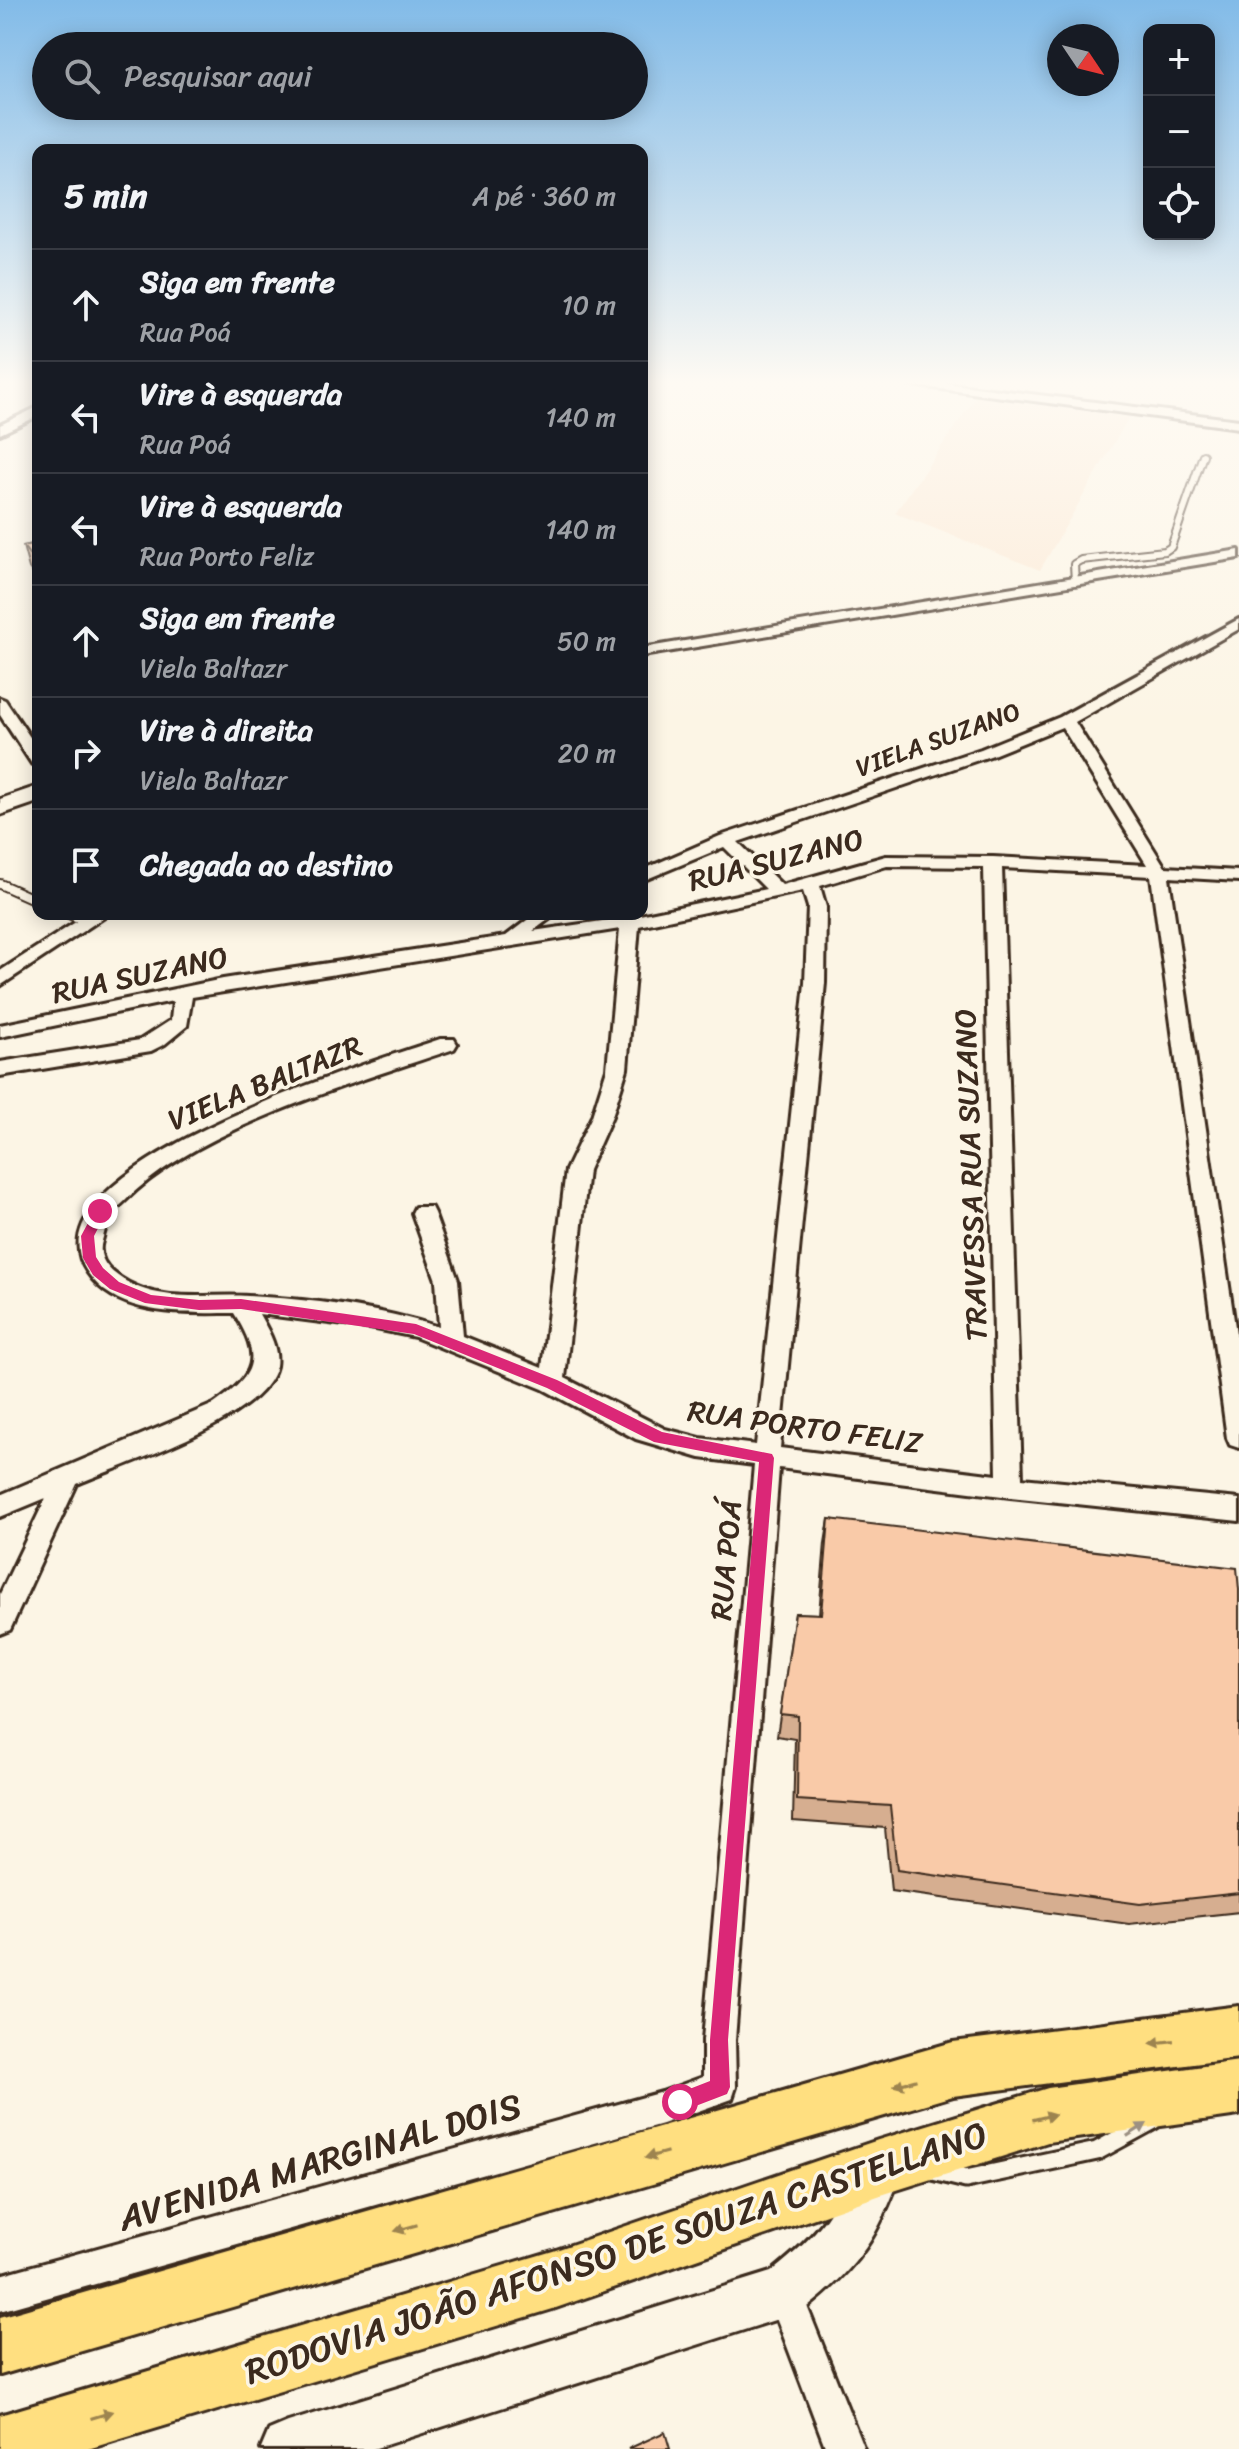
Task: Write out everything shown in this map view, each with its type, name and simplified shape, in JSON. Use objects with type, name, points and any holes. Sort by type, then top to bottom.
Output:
[{"type":"main road","points":[[0,808],[32,795]]},
{"type":"main road","points":[[0,2346],[722,2111],[953,2069],[1239,2032]]},
{"type":"main road","name":"RODOVIA JOÃO AFONSO DE SOUZA CASTELLANO","points":[[0,2445],[553,2280],[890,2164],[1048,2115],[1216,2091]]},
{"type":"main road","points":[[288,2449],[392,2433],[785,2293],[829,2258],[847,2239],[890,2164]]},
{"type":"street","points":[[648,651],[1239,554]]},
{"type":"street","name":"VIELA SUZANO","points":[[648,873],[726,840],[987,752],[1066,720],[1239,623]]},
{"type":"street","points":[[0,703],[32,752]]},
{"type":"street","points":[[1066,720],[1159,871],[1239,1438]]},
{"type":"street","points":[[726,840],[779,892]]},
{"type":"street","name":"RUA SUZANO","points":[[648,918],[779,892],[886,861],[993,862],[1239,876]]},
{"type":"street","name":"TRAVESSA RUA SUZANO","points":[[993,862],[1010,1487]]},
{"type":"street","name":"RUA POÁ","points":[[722,2111],[719,2040],[767,1458],[815,983],[817,907],[810,883]]},
{"type":"street","points":[[0,980],[91,920]]},
{"type":"street","points":[[511,938],[535,920]]},
{"type":"street","name":"RUA SUZANO","points":[[0,1031],[183,993],[511,938],[640,920]]},
{"type":"street","points":[[552,1384],[577,1170],[602,1116],[617,1069],[630,922]]},
{"type":"street","points":[[0,1069],[144,1046],[158,1040],[180,1022],[183,993]]},
{"type":"street","name":"VIELA BALTAZR","points":[[241,1304],[199,1305],[150,1300],[114,1285],[98,1272],[89,1258],[88,1236],[100,1211],[136,1177],[174,1151],[237,1122],[447,1044]]},
{"type":"street","points":[[423,1213],[447,1280],[452,1342]]},
{"type":"street","points":[[0,1506],[223,1411],[242,1399],[265,1367],[265,1347],[241,1304]]},
{"type":"street","name":"RUA PORTO FELIZ","points":[[241,1304],[416,1329],[552,1384],[660,1437],[767,1458],[1239,1510]]},
{"type":"street","points":[[0,1622],[69,1475]]},
{"type":"street","name":"AVENIDA MARGINAL DOIS","points":[[0,2293],[662,2108],[722,2111]]},
{"type":"street","points":[[785,2293],[845,2449]]},
{"type":"lane","points":[[1075,582],[1074,564],[1081,560],[1165,551],[1171,547],[1189,494]]},
{"type":"lane","points":[[0,884],[32,898]]},
{"type":"shaded area","points":[[908,494],[1084,494],[1040,570],[895,513]]},
{"type":"building","points":[[32,544],[32,558],[23,546]]},
{"type":"building","points":[[829,1519],[1237,1568],[1239,1893],[1140,1904],[897,1870],[890,1806],[797,1800],[798,1716],[780,1714],[795,1613],[821,1614]]},
{"type":"building","points":[[665,2432],[670,2449],[628,2449]]},
{"type":"route","points":[[100,1211],[88,1236],[89,1258],[98,1272],[114,1285],[150,1300],[199,1305],[241,1304],[342,1316],[416,1329],[552,1384],[660,1437],[700,1448],[767,1458],[719,2040],[720,2087],[680,2102]]}]
